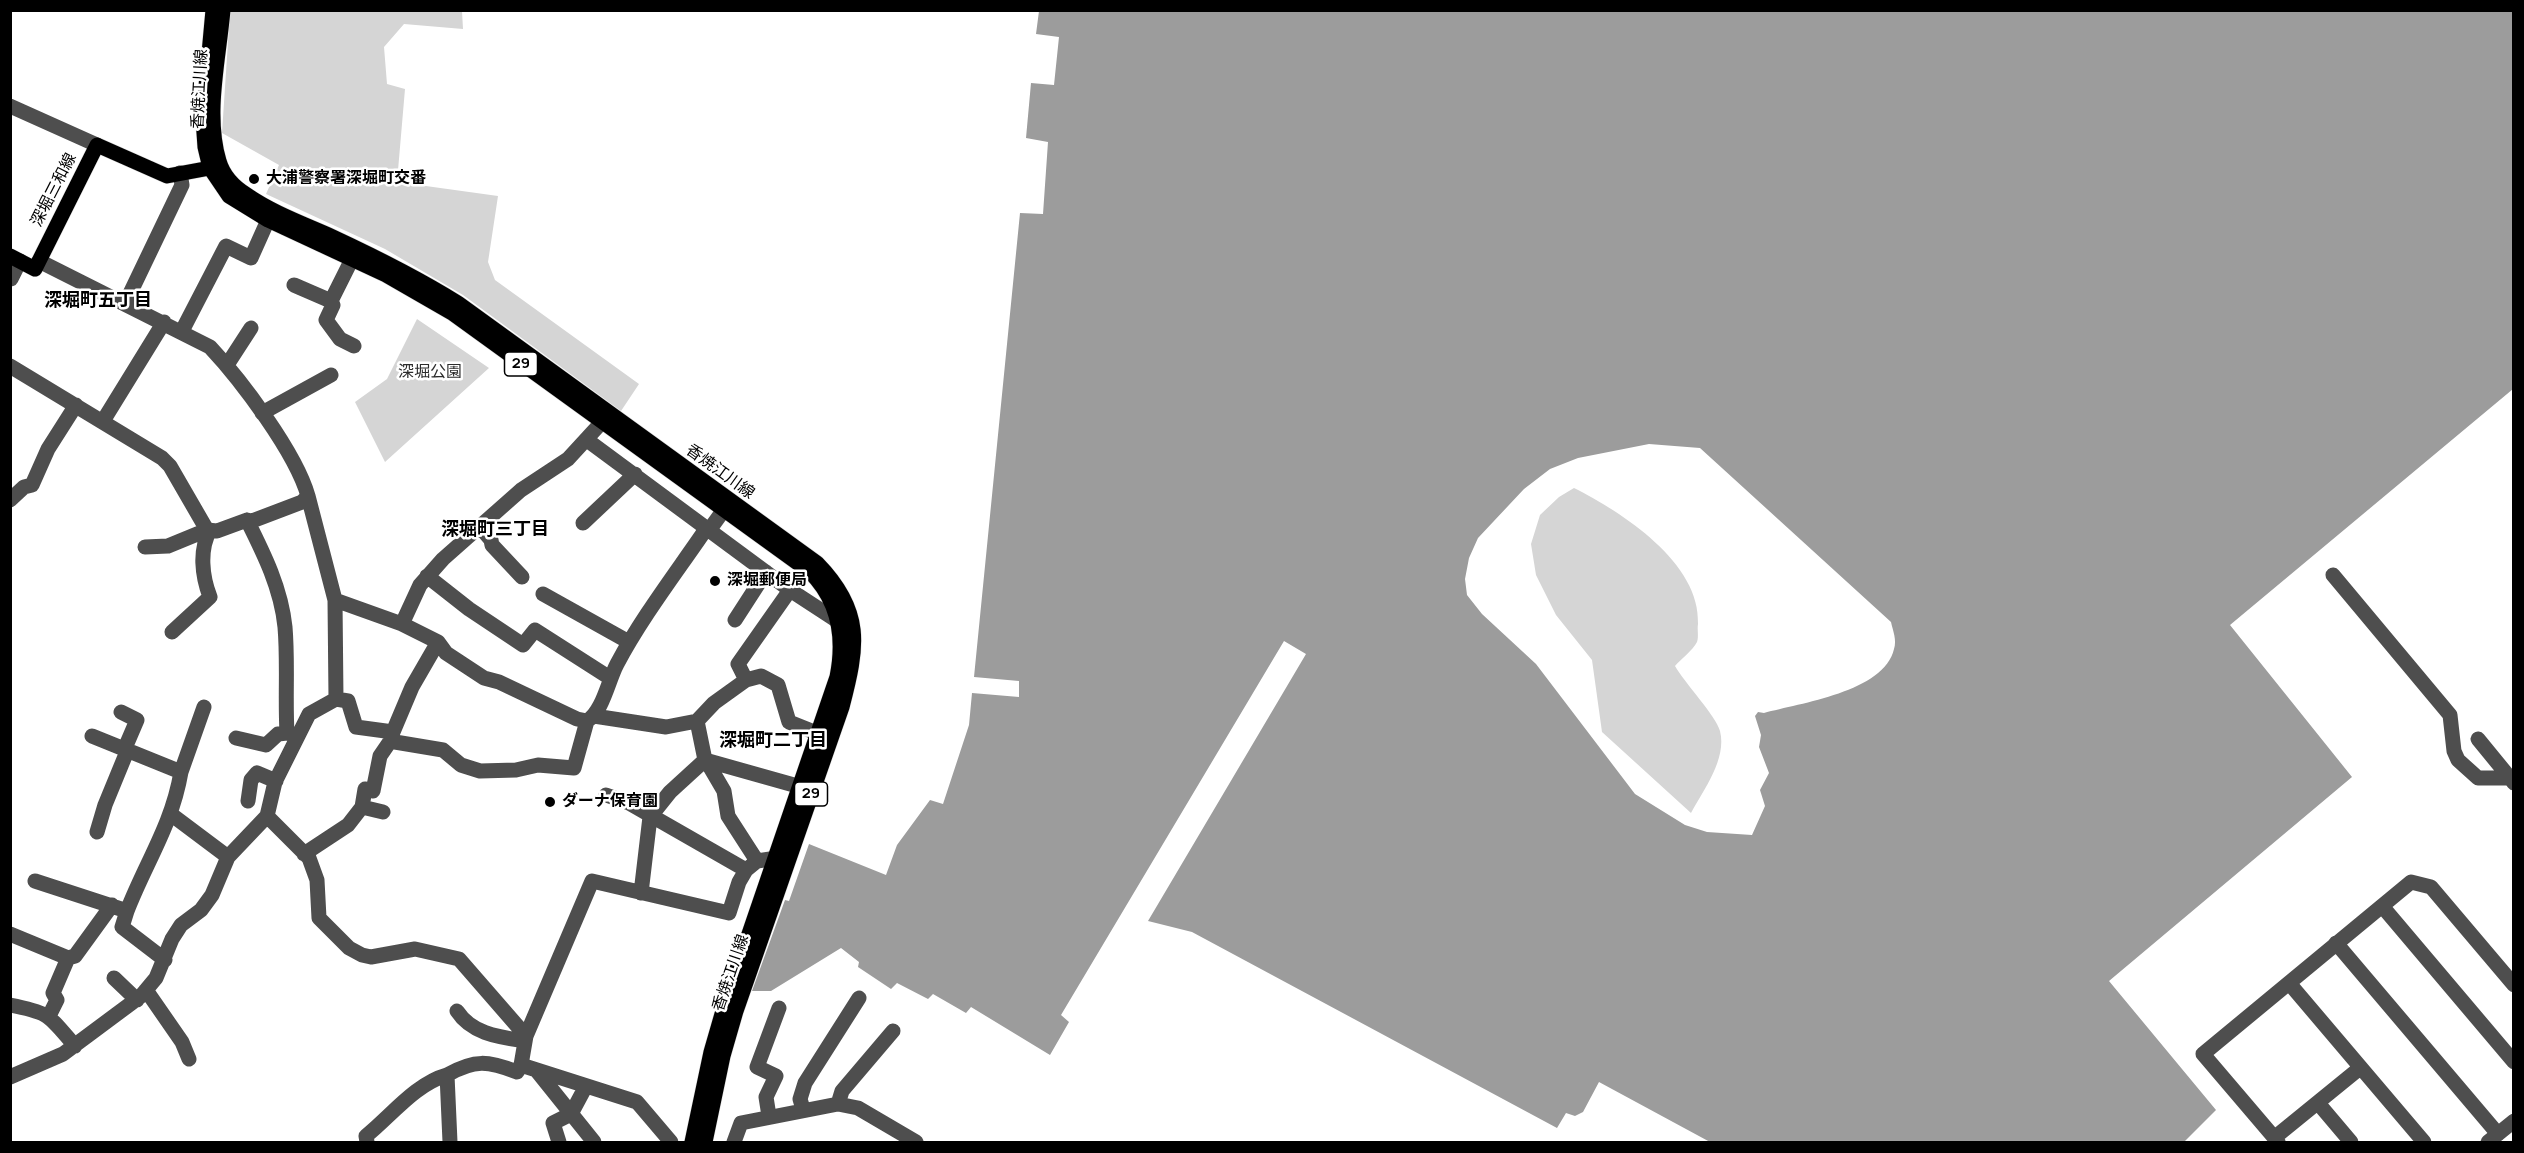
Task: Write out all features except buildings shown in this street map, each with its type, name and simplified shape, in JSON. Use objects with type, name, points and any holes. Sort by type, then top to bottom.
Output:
[{"type":"main road","name":"香焼江川線","points":[[213,10],[202,119],[210,168],[229,196],[348,268],[386,275],[452,313],[661,465],[721,513],[810,572],[826,580],[845,599],[848,637],[751,947]]},
{"type":"main road","name":"香焼江川線","points":[[224,10],[213,119],[218,160],[225,175],[234,186],[262,205],[358,248],[430,285],[458,303],[817,563],[826,580],[839,622],[855,654],[842,707],[751,947],[703,1087],[692,1143]]},
{"type":"main road","name":"深堀三和線","points":[[39,261],[93,153],[181,179],[210,168]]},
{"type":"main road","points":[[15,259],[34,269],[39,261]]},
{"type":"main road","name":"香焼江川線","points":[[705,1143],[730,1009]]},
{"type":"street","points":[[10,106],[93,153]]},
{"type":"street","points":[[125,304],[175,200],[181,179]]},
{"type":"street","points":[[182,331],[226,246],[251,258],[268,220]]},
{"type":"street","points":[[11,279],[15,259]]},
{"type":"street","points":[[39,261],[210,346],[227,365],[262,414],[300,474],[308,496],[335,600],[336,699]]},
{"type":"street","points":[[348,268],[331,301],[333,305],[326,320],[340,339],[354,346]]},
{"type":"street","points":[[294,285],[331,301]]},
{"type":"street","points":[[104,421],[164,322]]},
{"type":"street","points":[[227,365],[251,328]]},
{"type":"street","points":[[10,366],[162,458],[170,466],[208,530]]},
{"type":"street","points":[[262,414],[331,375]]},
{"type":"street","points":[[10,500],[24,487],[32,485],[48,448],[76,405]]},
{"type":"street","points":[[402,624],[427,576],[521,490],[568,459],[602,422]]},
{"type":"street","points":[[587,440],[790,590],[839,622]]},
{"type":"street","points":[[582,523],[661,465]]},
{"type":"street","points":[[144,547],[168,546],[208,530],[217,531],[247,520],[252,521],[302,502],[308,496]]},
{"type":"street","points":[[10,1077],[63,1054],[75,1046],[141,995],[156,978],[172,939],[181,926],[201,910],[212,896],[228,857],[267,816],[276,781],[309,714],[336,699],[351,704],[356,727],[443,750],[461,765],[480,771],[516,770],[538,765],[574,768],[591,718],[629,642],[706,529],[710,529],[721,513]]},
{"type":"street","points":[[236,738],[266,745],[278,734],[287,733],[285,628],[281,605],[276,583],[247,520]]},
{"type":"street","points":[[480,527],[491,540],[492,545],[522,577]]},
{"type":"street","points":[[172,632],[210,597],[205,583],[203,543],[208,530]]},
{"type":"street","points":[[735,620],[766,572]]},
{"type":"street","points":[[2333,575],[2450,715],[2454,751],[2458,760],[2478,778],[2511,780]]},
{"type":"street","points":[[427,576],[469,609],[523,645],[536,630],[610,678]]},
{"type":"street","points":[[746,680],[738,663],[790,590]]},
{"type":"street","points":[[543,594],[629,642]]},
{"type":"street","points":[[335,600],[402,624],[438,642],[446,653],[484,678],[499,682],[577,719],[591,718],[666,727],[697,721],[714,703],[746,680],[761,676],[778,685],[789,722],[819,734]]},
{"type":"street","points":[[304,854],[348,825],[362,807],[365,789],[372,791],[380,756],[392,736],[412,687],[438,642]]},
{"type":"street","points":[[165,960],[122,927],[140,879],[172,815],[181,772],[204,707]]},
{"type":"street","points":[[98,832],[105,805],[137,720],[121,712]]},
{"type":"street","points":[[697,721],[706,761],[724,791],[728,816],[752,865]]},
{"type":"street","points":[[92,736],[127,748],[181,772]]},
{"type":"street","points":[[2478,739],[2511,780]]},
{"type":"street","points":[[706,761],[801,787]]},
{"type":"street","points":[[641,893],[650,817],[670,792],[706,761]]},
{"type":"street","points":[[248,801],[251,780],[257,773],[276,781]]},
{"type":"street","points":[[606,795],[629,803],[650,817],[752,865]]},
{"type":"street","points":[[362,807],[383,813]]},
{"type":"street","points":[[172,815],[228,857]]},
{"type":"street","points":[[267,816],[304,854],[315,871],[319,918],[349,948],[371,957],[415,949],[459,959],[525,1039]]},
{"type":"street","points":[[367,1143],[366,1136],[431,1081],[465,1066],[484,1062],[518,1072],[525,1039],[592,880],[729,913],[739,882],[752,865],[777,858]]},
{"type":"street","points":[[35,881],[127,911]]},
{"type":"street","points":[[2360,1068],[2276,1140],[2203,1054],[2411,882],[2431,887],[2514,985]]},
{"type":"street","points":[[10,934],[68,958],[75,956],[112,905]]},
{"type":"street","points":[[2382,906],[2514,1062]]},
{"type":"street","points":[[2337,943],[2493,1138],[2514,1121]]},
{"type":"street","points":[[49,1016],[57,1000],[53,993],[68,958]]},
{"type":"street","points":[[114,978],[141,995],[182,1042],[189,1059]]},
{"type":"street","points":[[2289,982],[2416,1140]]},
{"type":"street","points":[[803,1109],[801,1092],[805,1083],[859,998]]},
{"type":"street","points":[[10,1005],[40,1010],[49,1016],[75,1046]]},
{"type":"street","points":[[770,1116],[766,1097],[776,1076],[757,1067],[779,1008]]},
{"type":"street","points":[[457,1011],[465,1021],[482,1032],[525,1039]]},
{"type":"street","points":[[838,1104],[842,1091],[892,1031]]},
{"type":"street","points":[[521,1065],[637,1102],[671,1143]]},
{"type":"street","points":[[537,1071],[594,1143]]},
{"type":"street","points":[[447,1075],[450,1143]]},
{"type":"street","points":[[559,1143],[554,1123],[571,1114],[586,1086]]},
{"type":"street","points":[[2318,1103],[2351,1143]]},
{"type":"street","points":[[734,1143],[741,1123],[803,1109],[838,1104],[858,1108],[916,1143]]},
{"type":"green space","points":[[230,11],[462,11],[463,29],[404,24],[384,47],[387,84],[405,89],[397,182],[498,196],[488,262],[495,280],[639,384],[621,411],[463,295],[385,249],[266,194],[279,165],[222,133]]},
{"type":"green space","name":"深堀公園","points":[[417,319],[489,368],[385,462],[355,402],[387,379]]},
{"type":"green space","points":[[1574,488],[1635,525],[1655,542],[1673,560],[1687,580],[1696,602],[1697,642],[1675,666],[1713,717],[1720,731],[1721,742],[1713,774],[1691,813],[1602,732],[1592,660],[1556,615],[1536,575],[1531,544],[1540,515],[1559,497]]},
{"type":"shaded area","points":[[1039,11],[2513,11],[2513,389],[2230,625],[2352,777],[2109,981],[2216,1110],[2184,1142],[1710,1142],[1599,1082],[1583,1112],[1575,1116],[1566,1113],[1557,1128],[1192,932],[1148,921],[1306,654],[1284,641],[1061,1015],[1069,1022],[1050,1055],[971,1007],[966,1013],[933,994],[928,999],[897,983],[891,989],[858,967],[859,962],[841,948],[771,991],[752,991],[785,900],[789,901],[809,844],[886,875],[897,845],[930,800],[943,804],[969,725],[972,693],[1019,697],[1019,681],[974,677],[1020,213],[1043,214],[1048,142],[1026,138],[1031,83],[1054,85],[1059,37],[1036,34]],"holes":[[[1649,444],[1700,448],[1891,622],[1895,639],[1895,646],[1887,664],[1875,676],[1858,686],[1818,700],[1764,713],[1758,712],[1755,716],[1761,735],[1759,747],[1769,773],[1760,790],[1765,806],[1752,835],[1707,832],[1685,825],[1635,794],[1536,664],[1482,614],[1467,595],[1465,579],[1469,558],[1478,538],[1524,489],[1550,469],[1578,458]]]},
{"type":"place","name":"大浦警察署深堀町交番","points":[[254,179]]},
{"type":"place","name":"深堀郵便局","points":[[715,581]]},
{"type":"place","name":"ダーナ保育園","points":[[550,802]]},
{"type":"district","name":"深堀町五丁目","points":[[98,301]]},
{"type":"district","name":"深堀町三丁目","points":[[495,530]]},
{"type":"district","name":"深堀町二丁目","points":[[773,741]]}]
